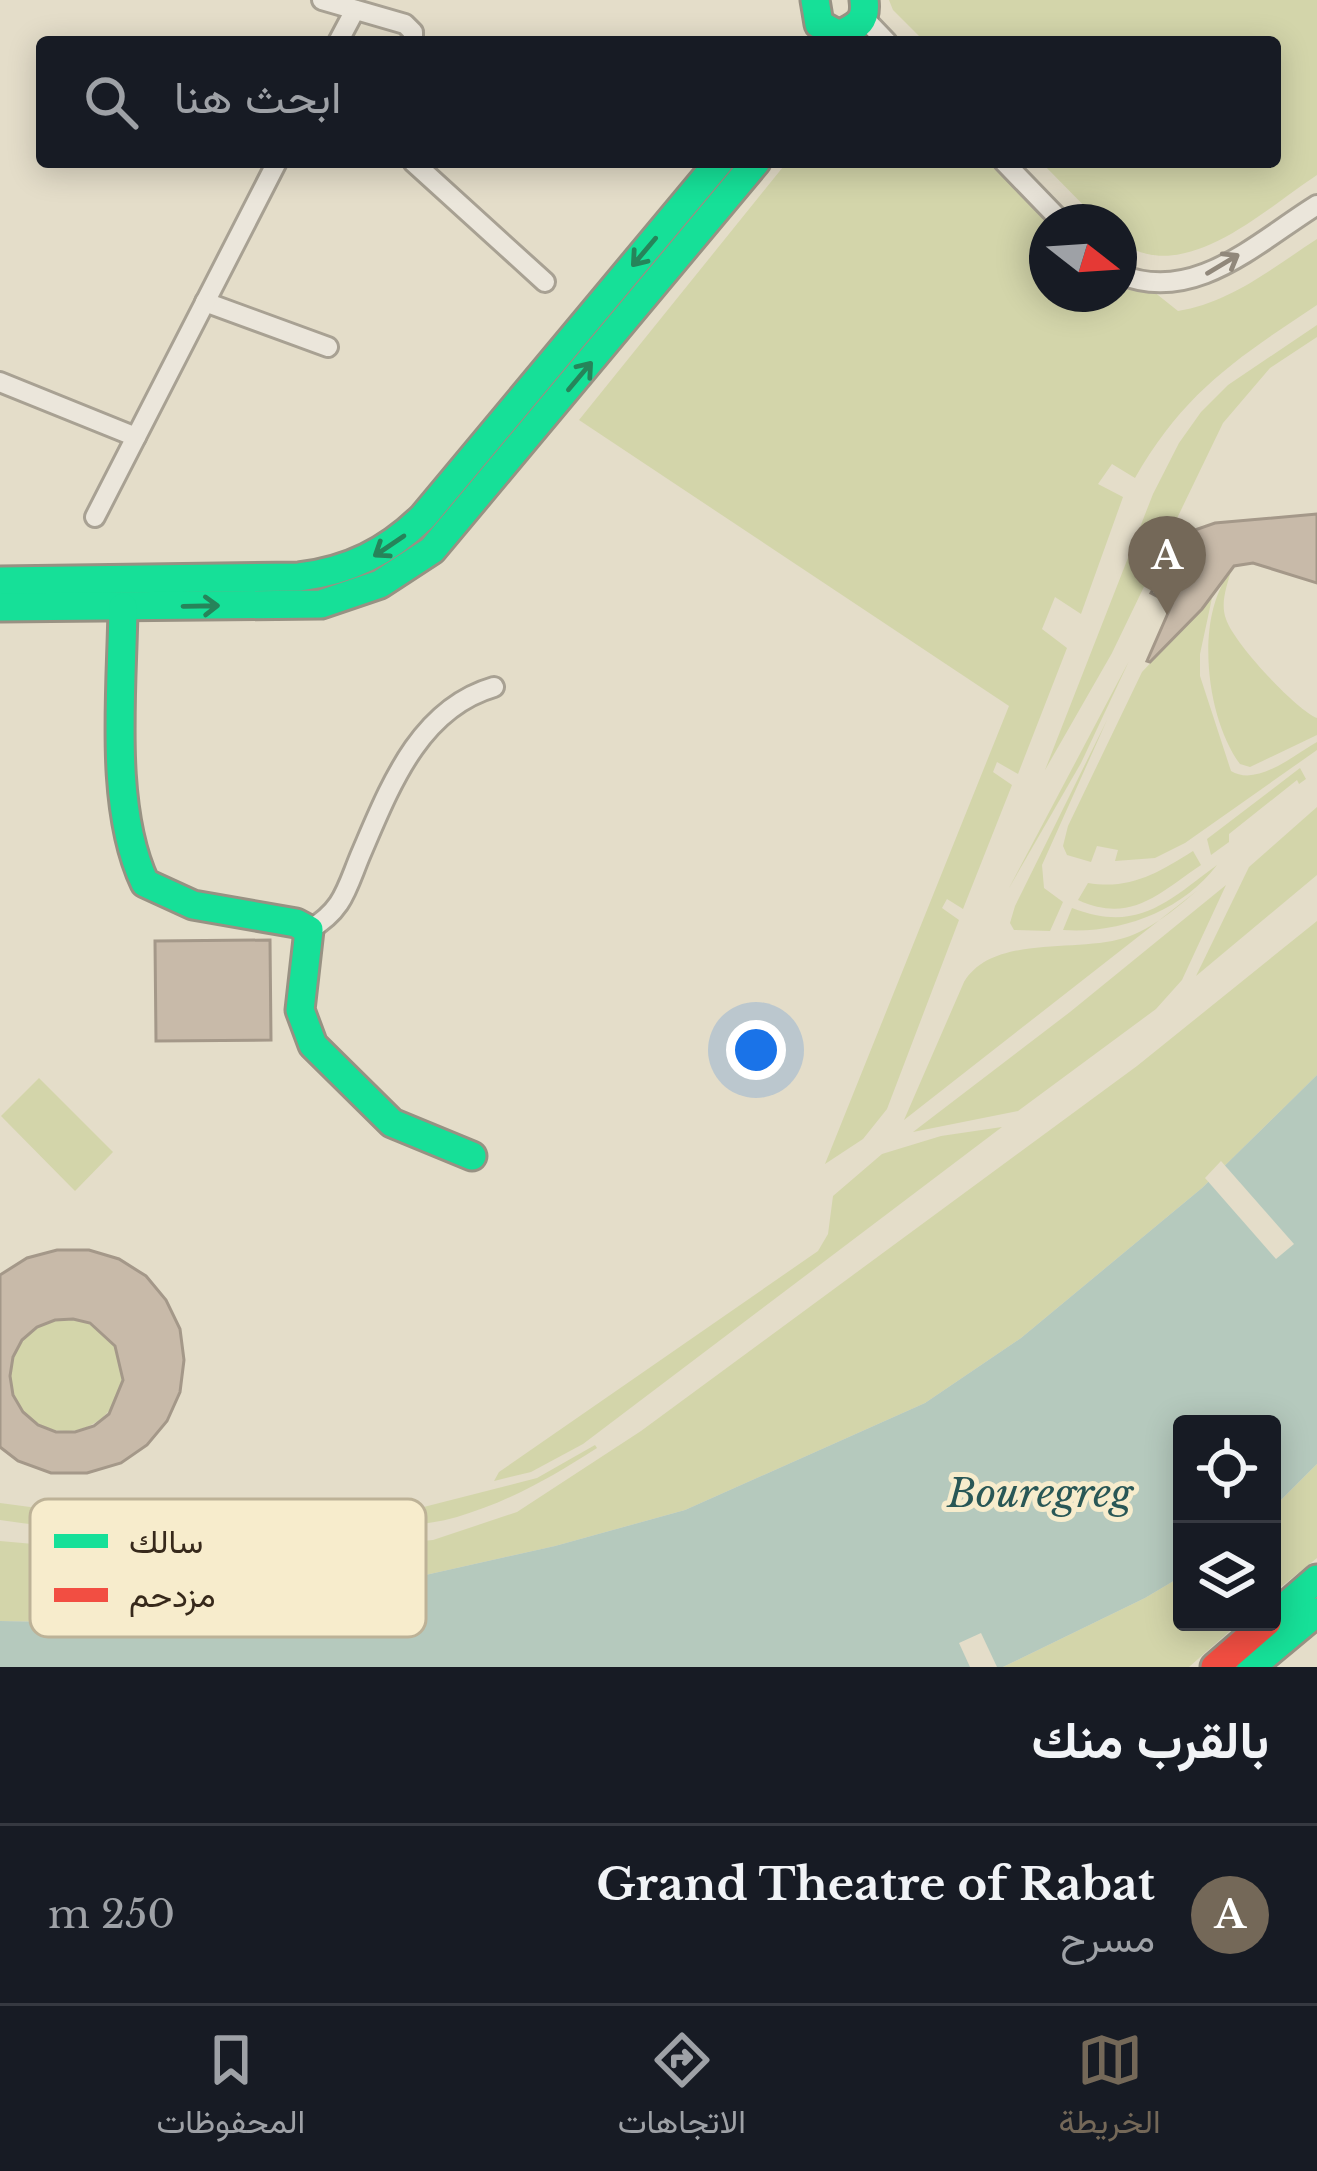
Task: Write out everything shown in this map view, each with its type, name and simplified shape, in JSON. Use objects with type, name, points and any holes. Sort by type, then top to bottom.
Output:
[{"type":"street","points":[[322,0],[410,27],[412,36]]},
{"type":"street","points":[[341,36],[355,10]]},
{"type":"street","points":[[811,15],[828,32],[857,16],[880,36]]},
{"type":"street","points":[[94,517],[274,168]]},
{"type":"street","points":[[420,168],[545,282]]},
{"type":"street","points":[[1010,168],[1045,204]]},
{"type":"street","points":[[0,607],[321,604],[365,562],[406,535],[722,173]]},
{"type":"street","points":[[0,580],[299,577],[347,584],[391,581],[432,550],[545,417],[722,173]]},
{"type":"street","points":[[1137,279],[1161,285],[1201,277],[1317,205]]},
{"type":"street","points":[[205,302],[328,347]]},
{"type":"street","points":[[0,382],[136,436]]},
{"type":"street","points":[[522,398],[545,417]]},
{"type":"street","points":[[123,607],[126,808],[138,870],[146,884],[158,893],[310,930]]},
{"type":"street","points":[[310,930],[332,917],[348,890],[372,830],[423,732],[462,699],[494,687]]},
{"type":"street","points":[[310,930],[299,1010],[313,1045],[392,1123],[472,1156]]},
{"type":"street","points":[[1281,1610],[1317,1580]]},
{"type":"street","points":[[1251,1667],[1317,1612]]},
{"type":"street","points":[[1215,1667],[1256,1631]]},
{"type":"green space","points":[[889,0],[1317,0],[1317,175],[1221,239],[1169,256],[1144,253],[1137,250],[1137,204],[1082,204],[1047,168],[1281,168],[1281,36],[919,36]]},
{"type":"green space","points":[[782,168],[998,168],[1044,204],[1029,204],[1029,312],[1137,312],[1137,278],[1178,311],[1197,307],[1233,292],[1317,239],[1317,305],[1214,379],[1173,422],[1135,478],[1112,464],[1098,484],[1123,497],[1081,614],[1055,597],[1042,629],[1067,648],[1018,774],[997,762],[993,772],[1012,785],[963,909],[947,899],[942,908],[959,920],[887,1109],[863,1139],[825,1164],[1009,706],[579,420]]},
{"type":"green space","points":[[1317,325],[1317,337],[1270,368],[1223,423],[1112,653],[1045,770],[1153,494],[1179,443],[1228,385]]},
{"type":"green space","points":[[1231,571],[1224,607],[1231,629],[1280,689],[1317,718],[1317,735],[1250,767],[1240,764],[1228,744],[1212,695],[1209,667],[1212,614]]},
{"type":"green space","points":[[1212,598],[1200,676],[1231,771],[1252,775],[1317,742],[1317,750],[1185,843],[1155,858],[1115,861],[1118,850],[1097,846],[1091,862],[1067,855],[1063,846],[1068,826],[1142,672]]},
{"type":"green space","points":[[1129,661],[1081,763],[1009,888]]},
{"type":"green space","points":[[1107,720],[1042,865],[1044,888],[1063,902],[1050,931],[1014,930],[1010,923],[1015,906]]},
{"type":"green space","points":[[1300,768],[1306,779],[1299,784],[1297,780],[1229,834],[1229,842],[1211,855],[1207,839]]},
{"type":"green space","points":[[1317,807],[1317,875],[1196,976],[1249,867]]},
{"type":"green space","points":[[1193,851],[1201,865],[1143,902],[1114,909],[1078,900],[1088,883],[1130,882]]},
{"type":"green space","points":[[1217,865],[1186,895],[1149,916],[1107,928],[1063,930],[1072,908],[1115,917],[1150,910]]},
{"type":"green space","points":[[1226,885],[1182,980],[1156,1009],[1018,1111],[913,1132],[1070,1012]]},
{"type":"green space","points":[[1159,920],[904,1120],[964,982],[977,967],[1015,951],[1124,938]]},
{"type":"green space","points":[[1317,921],[1317,1075],[1202,1188],[1021,1338],[925,1403],[685,1510],[426,1575],[426,1541],[517,1512],[641,1431],[1137,1066]]},
{"type":"green space","points":[[39,1078],[113,1152],[75,1191],[1,1116]]},
{"type":"green space","points":[[1002,1127],[583,1444],[531,1472],[494,1481],[499,1472],[818,1251],[828,1234],[833,1196],[882,1154],[941,1136]]},
{"type":"green space","points":[[66,1319],[88,1323],[106,1335],[118,1353],[122,1375],[118,1397],[106,1415],[88,1427],[66,1431],[44,1427],[26,1415],[14,1397],[10,1375],[14,1353],[26,1335],[44,1323]]},
{"type":"green space","points":[[597,1448],[512,1496],[457,1517],[426,1523],[426,1506],[537,1478]]},
{"type":"green space","points":[[1317,1464],[1317,1558],[1281,1587],[1281,1523],[1281,1500]]},
{"type":"green space","points":[[0,1503],[30,1507],[30,1523],[0,1520]]},
{"type":"green space","points":[[0,1541],[30,1544],[30,1622],[0,1621]]},
{"type":"green space","points":[[1173,1581],[1173,1631],[1230,1631],[1189,1667],[1003,1667]]},
{"type":"water","name":"Bouregreg","points":[[1317,1075],[1317,1464],[1281,1500],[1281,1415],[1173,1415],[1173,1581],[1003,1667],[0,1667],[0,1621],[30,1622],[30,1637],[426,1637],[426,1575],[685,1510],[925,1403],[1021,1338],[1202,1188]]},
{"type":"pier","points":[[1221,1161],[1294,1244],[1276,1259],[1205,1178]]},
{"type":"pier","points":[[981,1633],[997,1667],[970,1667],[959,1643]]},
{"type":"building","points":[[1317,514],[1317,583],[1253,563],[1234,566],[1202,609],[1147,661],[1172,604],[1151,593],[1189,532],[1215,523]]},
{"type":"building","points":[[270,940],[271,1040],[156,1041],[155,941]]},
{"type":"building","points":[[57,1250],[89,1250],[119,1259],[146,1276],[166,1300],[180,1329],[184,1360],[180,1392],[167,1421],[147,1445],[121,1463],[87,1473],[51,1473],[18,1461],[0,1447],[0,1275],[27,1258]],"holes":[[[55,1320],[90,1323],[115,1346],[123,1380],[109,1414],[75,1432],[38,1425],[13,1395],[13,1357],[37,1327]]]},
{"type":"traffic: fast","points":[[815,0],[819,24],[839,35],[859,22],[864,0]]},
{"type":"traffic: fast","points":[[0,581],[299,577],[351,565],[381,550],[423,517],[714,168]]},
{"type":"traffic: fast","points":[[0,607],[321,604],[380,584],[432,550],[751,168]]},
{"type":"traffic: fast","points":[[123,607],[122,784],[126,819],[145,883],[193,905],[296,923],[309,930],[300,1010],[313,1045],[392,1123],[472,1156]]},
{"type":"traffic: fast","points":[[1281,1610],[1317,1579]]},
{"type":"traffic: fast","points":[[1251,1667],[1317,1612]]},
{"type":"traffic: jam","points":[[1215,1667],[1257,1631]]},
{"type":"place","name":"Grand Theatre of Rabat","points":[[1167,615]]}]
